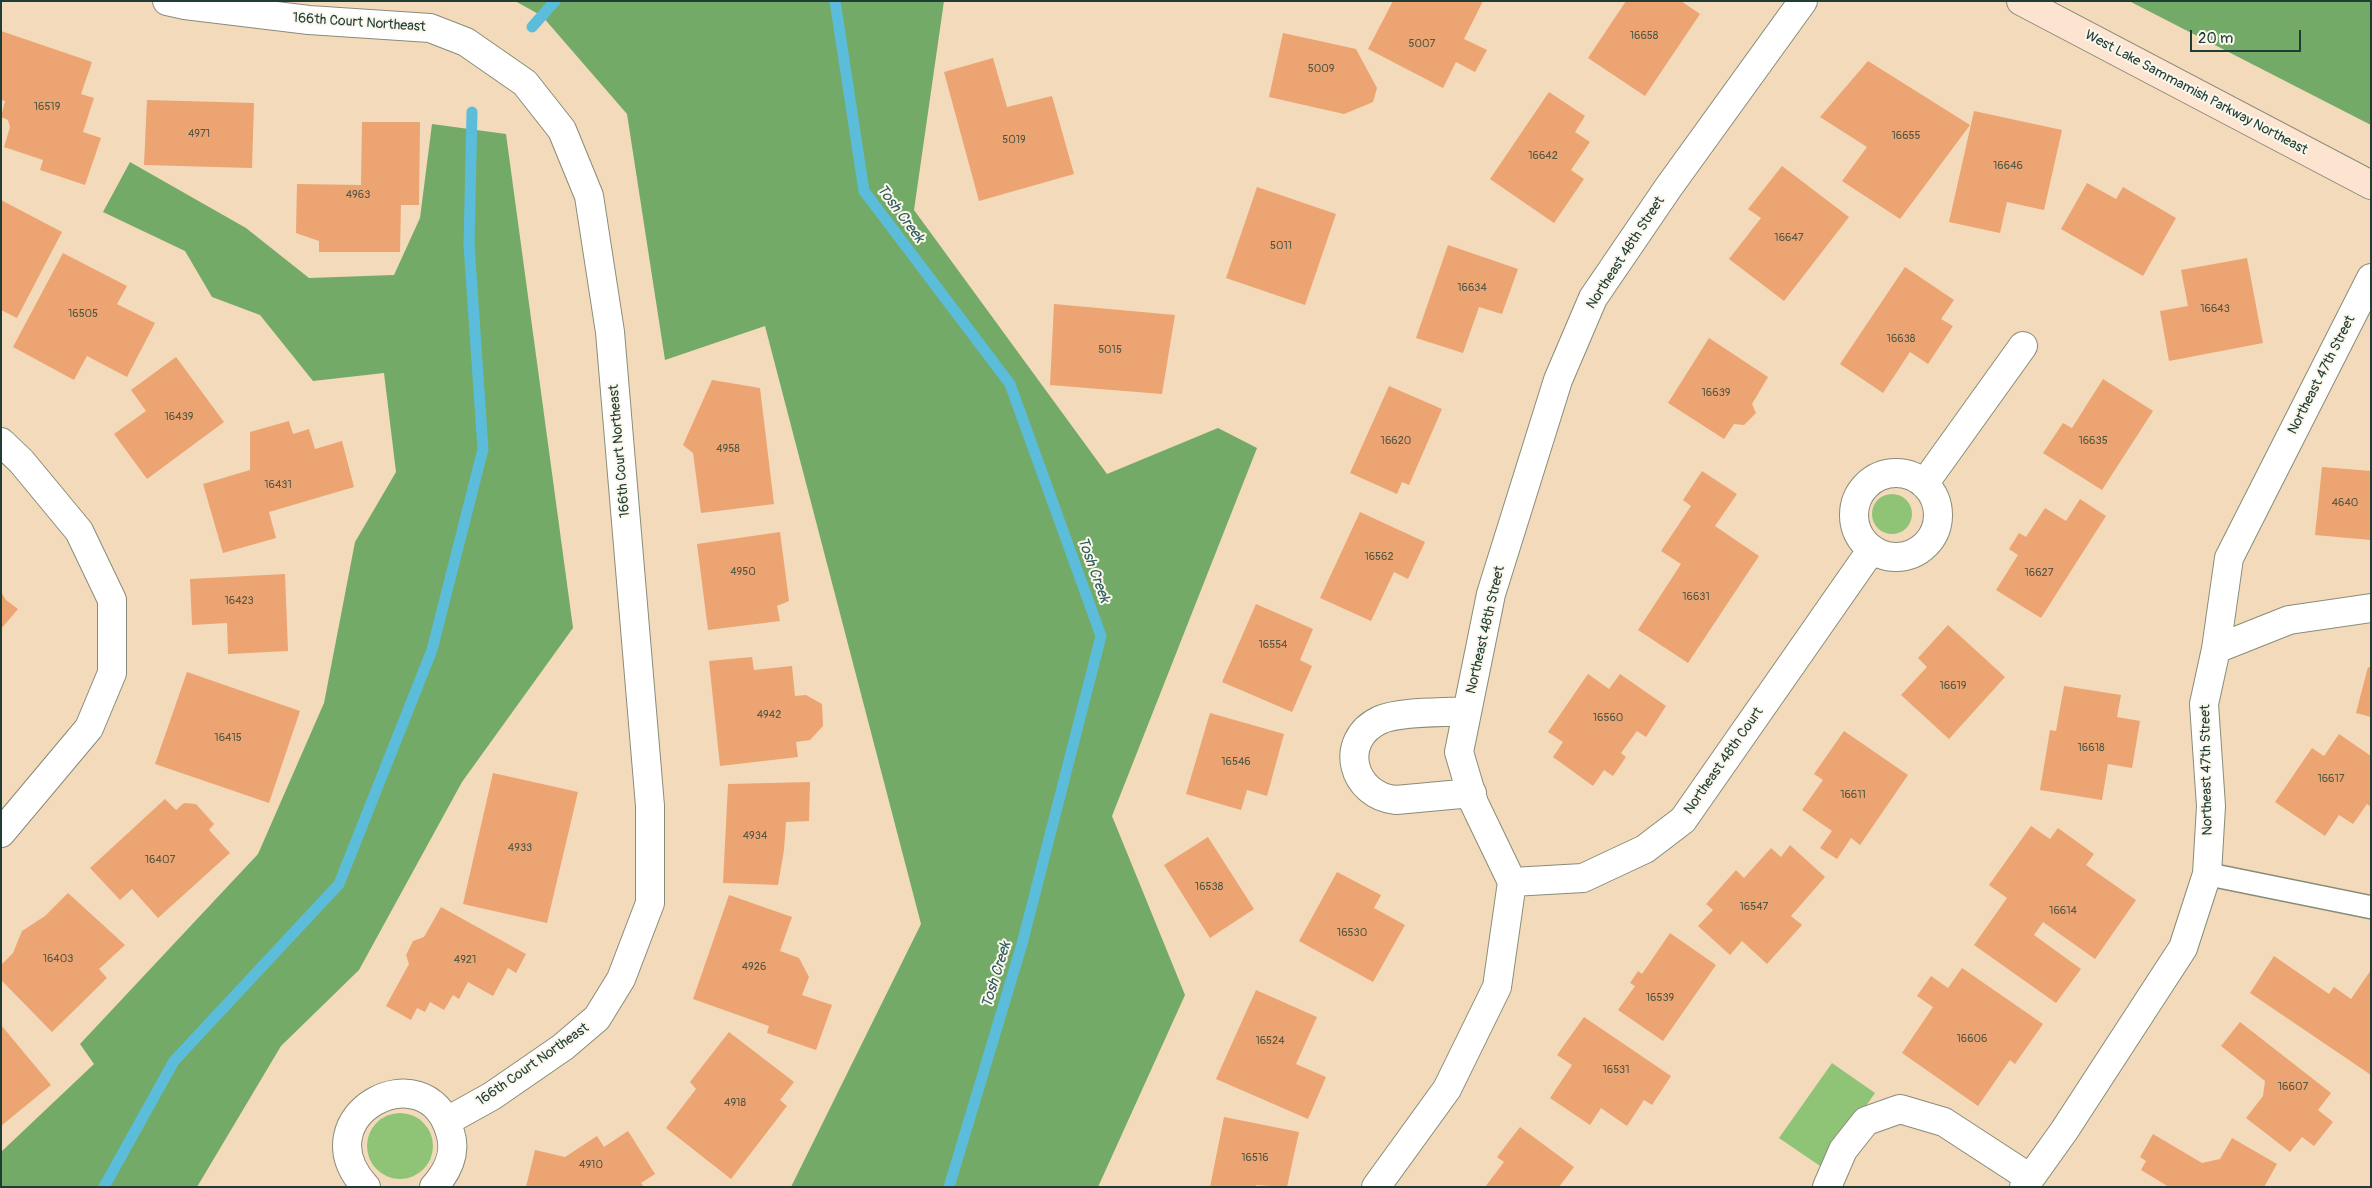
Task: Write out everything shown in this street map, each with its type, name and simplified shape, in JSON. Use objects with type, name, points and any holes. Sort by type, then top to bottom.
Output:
[{"type":"main road","name":"West Lake Sammamish Parkway Northeast","points":[[2021,1],[2371,185]]},
{"type":"street","name":"166th Court Northeast","points":[[167,1],[185,5],[308,20],[430,28],[466,42],[525,83],[562,130],[589,196],[612,352],[650,806],[650,904],[621,979],[598,1018],[562,1047],[492,1096],[447,1122]]},
{"type":"street","name":"Northeast 48th Street","points":[[1512,882],[1472,794],[1459,752],[1491,594],[1558,380],[1594,298],[1668,188],[1803,1]]},
{"type":"street","name":"Northeast 47th Street","points":[[2027,1183],[2064,1131],[2183,948],[2207,874],[2211,806],[2204,704],[2216,650],[2223,589],[2229,558],[2371,278]]},
{"type":"street","points":[[1924,484],[2023,346]]},
{"type":"street","points":[[1,442],[21,461],[79,531],[112,600],[112,673],[89,728],[1,833]]},
{"type":"street","points":[[1898,473],[1912,476],[1924,484],[1933,495],[1938,514],[1934,534],[1926,545],[1915,553],[1903,557],[1889,557],[1872,549],[1858,533],[1854,519],[1855,505],[1862,492],[1871,482],[1884,475],[1898,473]]},
{"type":"street","name":"Northeast 48th Court","points":[[1512,882],[1583,878],[1645,849],[1683,820],[1872,549]]},
{"type":"street","points":[[2216,650],[2289,620],[2371,608]]},
{"type":"street","name":"Northeast 48th Street","points":[[1467,711],[1394,716],[1381,719],[1369,726],[1360,737],[1355,750],[1354,763],[1364,786],[1384,799],[1396,800],[1472,794]]},
{"type":"street","points":[[1376,1187],[1447,1089],[1497,987],[1512,882]]},
{"type":"street","points":[[366,1187],[354,1174],[348,1158],[347,1141],[351,1125],[360,1111],[374,1100],[389,1094],[406,1093],[422,1098],[436,1107],[447,1122],[452,1139],[452,1157],[445,1174],[434,1187]]},
{"type":"street","points":[[1827,1187],[1843,1150],[1866,1121],[1900,1109],[1944,1122],[2027,1183]]},
{"type":"lane","points":[[2207,874],[2370,908]]},
{"type":"green space","points":[[515,1],[944,1],[914,210],[1107,474],[1218,428],[1257,448],[1112,816],[1185,995],[1098,1187],[791,1187],[921,924],[765,326],[665,360],[627,114],[542,16]]},
{"type":"green space","points":[[2129,1],[2371,1],[2371,125]]},
{"type":"green space","points":[[432,124],[506,134],[573,628],[462,782],[359,970],[281,1046],[197,1187],[1,1187],[1,1152],[94,1064],[80,1044],[258,854],[324,703],[355,542],[396,472],[384,373],[313,381],[260,315],[212,297],[185,251],[103,212],[130,162],[246,228],[309,278],[394,275],[420,218]]},
{"type":"green space","points":[[1896,494],[1903,497],[1909,503],[1912,514],[1911,522],[1903,531],[1896,534],[1888,534],[1881,531],[1873,522],[1872,510],[1875,503],[1884,495]]},
{"type":"green space","points":[[1832,1063],[1875,1093],[1823,1168],[1779,1138]]},
{"type":"green space","points":[[393,1113],[407,1113],[419,1118],[428,1127],[433,1139],[431,1159],[424,1170],[407,1179],[393,1179],[381,1174],[372,1165],[367,1153],[367,1139],[372,1127],[381,1118]]},
{"type":"building","points":[[1393,1],[1483,1],[1464,39],[1487,50],[1475,72],[1456,62],[1443,88],[1368,49]]},
{"type":"building","points":[[1626,1],[1681,1],[1700,14],[1645,96],[1588,58]]},
{"type":"building","points":[[1,31],[92,62],[81,94],[94,98],[83,132],[101,138],[85,185],[40,170],[43,160],[4,147],[10,127],[8,120],[1,117],[5,101],[1,100]]},
{"type":"building","points":[[1283,33],[1356,49],[1377,88],[1373,102],[1344,114],[1269,97]]},
{"type":"building","points":[[993,58],[1007,107],[1052,96],[1074,174],[979,201],[944,72]]},
{"type":"building","points":[[1868,61],[1970,125],[1900,219],[1842,181],[1867,147],[1820,117]]},
{"type":"building","points":[[1549,92],[1585,116],[1575,132],[1590,142],[1571,170],[1584,179],[1554,223],[1490,179]]},
{"type":"building","points":[[147,100],[254,103],[252,168],[144,165]]},
{"type":"building","points":[[1974,111],[2062,130],[2044,210],[2007,202],[2000,233],[1949,222]]},
{"type":"building","points":[[362,122],[420,122],[419,205],[401,205],[400,252],[319,252],[319,241],[296,233],[297,184],[361,185]]},
{"type":"building","points":[[1782,166],[1849,217],[1784,301],[1729,259],[1761,218],[1748,209]]},
{"type":"building","points":[[2087,183],[2116,199],[2123,187],[2176,218],[2143,276],[2061,229]]},
{"type":"building","points":[[1257,187],[1336,214],[1305,305],[1226,278]]},
{"type":"building","points":[[1,200],[62,232],[17,318],[1,310]]},
{"type":"building","points":[[1448,245],[1518,269],[1502,314],[1479,307],[1463,353],[1416,338]]},
{"type":"building","points":[[63,253],[127,286],[117,304],[155,323],[127,377],[87,356],[74,380],[13,347]]},
{"type":"building","points":[[2247,258],[2263,343],[2169,361],[2160,311],[2188,306],[2181,270]]},
{"type":"building","points":[[1905,267],[1954,300],[1941,319],[1953,326],[1928,364],[1910,352],[1883,393],[1840,364]]},
{"type":"building","points":[[1054,304],[1175,315],[1162,394],[1050,385]]},
{"type":"building","points":[[1709,338],[1768,377],[1752,404],[1756,413],[1744,425],[1734,424],[1724,439],[1668,403]]},
{"type":"building","points":[[176,357],[224,422],[147,479],[114,434],[146,411],[131,390]]},
{"type":"building","points":[[2103,379],[2153,411],[2102,490],[2043,453],[2063,423],[2072,428]]},
{"type":"building","points":[[712,380],[760,388],[774,504],[701,513],[693,453],[683,445]]},
{"type":"building","points":[[1389,386],[1442,409],[1409,485],[1402,482],[1397,494],[1350,473]]},
{"type":"building","points":[[289,421],[293,434],[309,429],[315,449],[342,441],[354,487],[269,512],[276,538],[223,553],[203,484],[250,470],[250,432]]},
{"type":"building","points":[[2322,467],[2371,471],[2371,540],[2315,535]]},
{"type":"building","points":[[1702,471],[1737,494],[1715,526],[1759,556],[1688,663],[1638,630],[1681,564],[1661,551],[1691,506],[1683,500]]},
{"type":"building","points":[[2080,499],[2106,516],[2041,618],[1996,590],[2018,555],[2009,549],[2019,533],[2026,537],[2045,508],[2066,521]]},
{"type":"building","points":[[1360,512],[1425,542],[1408,579],[1394,572],[1371,621],[1320,598]]},
{"type":"building","points":[[780,532],[789,601],[777,606],[780,621],[708,630],[697,544]]},
{"type":"building","points":[[285,574],[288,651],[228,654],[227,623],[192,625],[190,579]]},
{"type":"building","points":[[1,592],[6,600],[18,609],[1,629]]},
{"type":"building","points":[[1256,604],[1313,629],[1300,660],[1312,666],[1292,712],[1222,682]]},
{"type":"building","points":[[1948,625],[2005,677],[1949,739],[1901,695],[1927,667],[1918,658]]},
{"type":"building","points":[[752,657],[754,670],[792,666],[795,696],[806,695],[822,704],[823,726],[810,740],[796,742],[798,757],[720,766],[709,661]]},
{"type":"building","points":[[2368,667],[2371,668],[2371,717],[2356,713]]},
{"type":"building","points":[[187,672],[300,711],[269,803],[155,764]]},
{"type":"building","points":[[1588,674],[1609,689],[1620,674],[1666,706],[1646,737],[1637,731],[1621,753],[1626,757],[1613,776],[1604,770],[1593,786],[1553,757],[1563,742],[1548,732]]},
{"type":"building","points":[[2064,686],[2121,695],[2117,717],[2140,721],[2132,768],[2108,764],[2102,800],[2040,790],[2050,730],[2056,731]]},
{"type":"building","points":[[1210,713],[1284,734],[1267,796],[1247,790],[1241,810],[1186,794]]},
{"type":"building","points":[[1844,731],[1908,775],[1860,845],[1851,838],[1837,859],[1820,848],[1832,831],[1802,810],[1823,780],[1814,774]]},
{"type":"building","points":[[2339,734],[2371,756],[2371,807],[2367,804],[2353,824],[2339,815],[2325,836],[2275,802],[2312,748],[2324,756]]},
{"type":"building","points":[[493,773],[578,792],[547,923],[463,904]]},
{"type":"building","points":[[810,782],[809,821],[786,822],[784,850],[778,885],[723,883],[728,784]]},
{"type":"building","points":[[165,799],[176,810],[184,803],[196,804],[214,824],[209,830],[230,853],[158,918],[132,889],[120,900],[90,868]]},
{"type":"building","points":[[2031,826],[2050,839],[2058,828],[2094,854],[2086,865],[2136,900],[2095,959],[2043,922],[2034,935],[2081,969],[2056,1003],[1974,945],[2007,898],[1989,885]]},
{"type":"building","points":[[1208,837],[1254,909],[1210,938],[1164,865]]},
{"type":"building","points":[[1790,845],[1825,877],[1791,916],[1802,925],[1767,964],[1742,941],[1730,955],[1698,926],[1713,910],[1706,904],[1736,870],[1744,878],[1771,848],[1781,857]]},
{"type":"building","points":[[1337,872],[1381,895],[1374,908],[1405,925],[1373,982],[1299,941]]},
{"type":"building","points":[[68,893],[125,945],[99,969],[107,978],[52,1032],[1,980],[1,965],[13,953],[22,931],[45,916]]},
{"type":"building","points":[[729,895],[792,917],[780,951],[799,958],[809,977],[802,995],[832,1005],[816,1050],[767,1033],[769,1026],[693,999]]},
{"type":"building","points":[[441,907],[526,954],[516,973],[508,968],[493,996],[468,982],[459,999],[453,995],[444,1010],[430,1002],[425,1012],[417,1008],[411,1020],[386,1006],[409,964],[406,955],[413,941],[424,937]]},
{"type":"building","points":[[1670,933],[1716,965],[1663,1041],[1618,1010],[1635,986],[1630,983],[1638,971],[1642,974]]},
{"type":"building","points":[[2274,956],[2329,994],[2334,987],[2351,999],[2371,970],[2371,1075],[2250,993]]},
{"type":"building","points":[[1962,968],[2043,1024],[2015,1064],[2010,1060],[1978,1106],[1902,1053],[1933,1007],[1917,996],[1931,976],[1948,988]]},
{"type":"building","points":[[1256,990],[1317,1017],[1296,1064],[1326,1077],[1308,1119],[1216,1079]]},
{"type":"building","points":[[1584,1017],[1671,1076],[1652,1105],[1644,1100],[1627,1126],[1601,1108],[1590,1125],[1550,1098],[1572,1065],[1557,1055]]},
{"type":"building","points":[[2240,1022],[2331,1093],[2318,1110],[2333,1122],[2314,1146],[2302,1137],[2290,1152],[2246,1118],[2263,1096],[2265,1081],[2221,1046]]},
{"type":"building","points":[[1,1025],[51,1085],[1,1126]]},
{"type":"building","points":[[729,1032],[794,1082],[780,1100],[787,1106],[731,1179],[666,1128],[696,1089],[690,1082]]},
{"type":"building","points":[[1224,1117],[1299,1132],[1287,1187],[1256,1185],[1256,1187],[1210,1187]]},
{"type":"building","points":[[1520,1127],[1574,1167],[1559,1187],[1485,1187],[1504,1162],[1497,1157]]},
{"type":"building","points":[[628,1131],[655,1174],[641,1183],[644,1187],[526,1187],[535,1150],[565,1157],[597,1136],[604,1147]]},
{"type":"building","points":[[2153,1134],[2202,1163],[2220,1159],[2232,1138],[2277,1164],[2264,1187],[2169,1187],[2141,1170],[2146,1161],[2140,1157]]},
{"type":"waterway","points":[[532,27],[555,1]]},
{"type":"waterway","name":"Tosh Creek","points":[[835,1],[864,191],[1010,384],[1101,636],[1022,944],[949,1187]]},
{"type":"waterway","points":[[104,1187],[174,1061],[339,884],[432,650],[483,449],[469,245],[472,112]]}]
